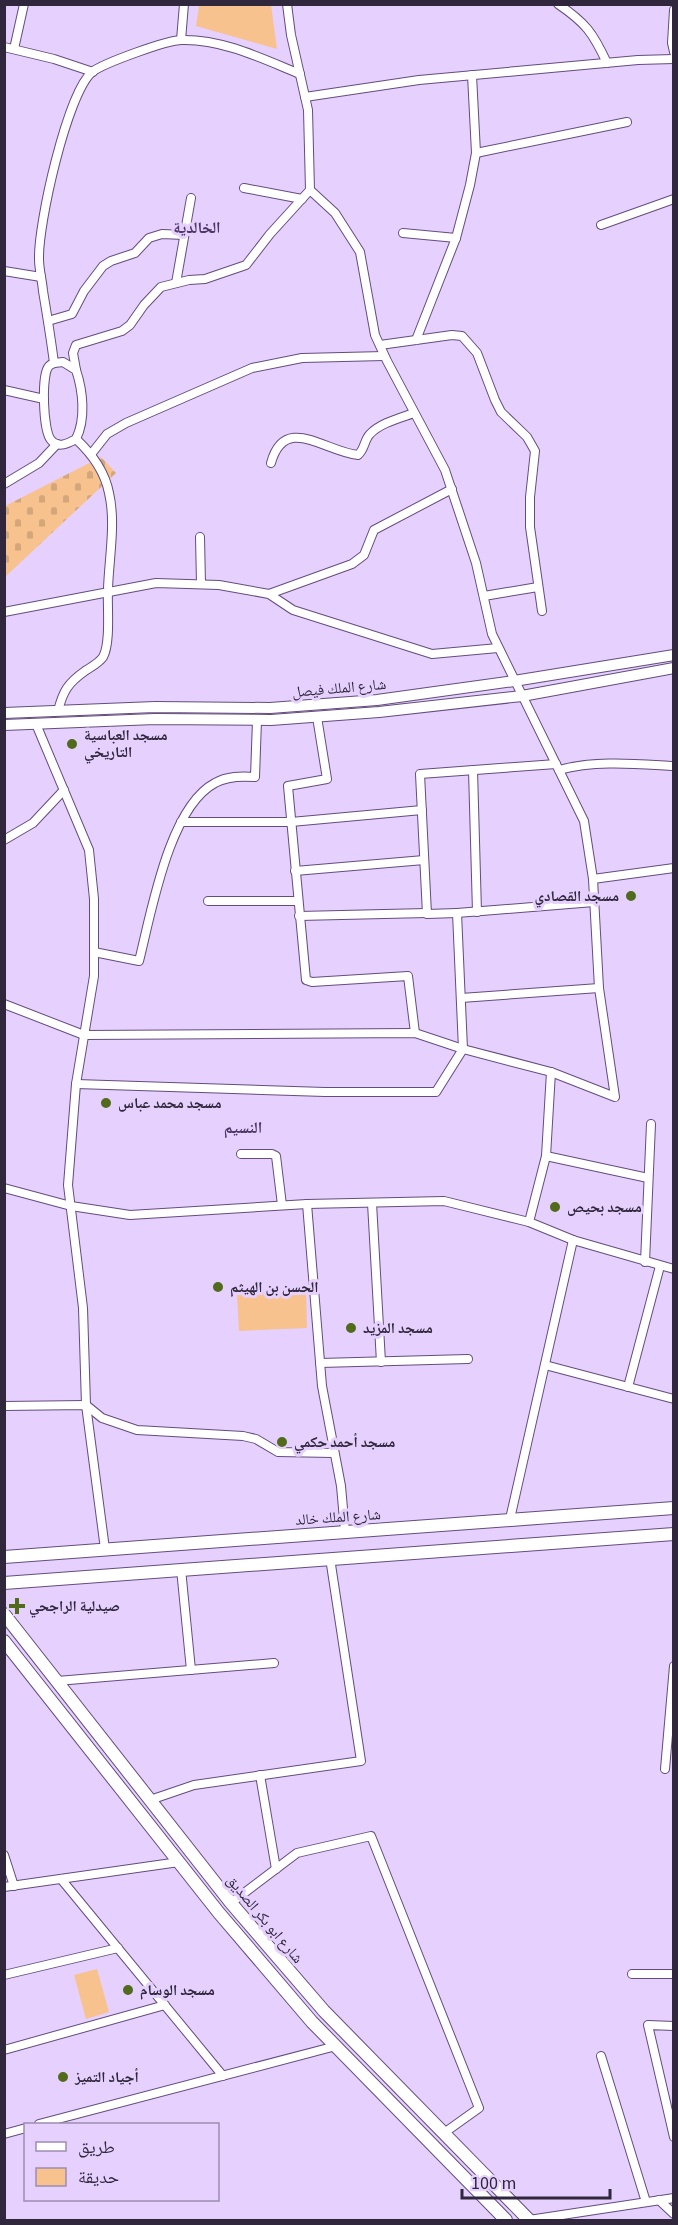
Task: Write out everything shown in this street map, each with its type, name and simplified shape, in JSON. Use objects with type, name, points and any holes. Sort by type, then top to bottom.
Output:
[{"type":"main road","name":"شارع الملك خالد","points":[[4,1557],[674,1508]]},
{"type":"main road","points":[[4,1583],[674,1534]]},
{"type":"main road","name":"شارع ابو بكر الصديق","points":[[4,1614],[231,1903],[324,2011],[529,2220]]},
{"type":"main road","name":"شارع ابو بكر الصديق","points":[[4,1641],[226,1922],[312,2022],[506,2220]]},
{"type":"street","points":[[24,4],[9,48],[93,72]]},
{"type":"street","points":[[181,40],[184,4]]},
{"type":"street","points":[[76,370],[63,362],[54,363],[48,367],[44,376],[46,428],[50,439],[57,444],[67,444],[76,439],[83,420],[79,380],[73,353],[76,345],[122,331],[130,325],[161,287],[205,279],[246,266],[270,234],[310,190],[308,110],[291,35],[287,4]]},
{"type":"street","points":[[558,4],[581,20],[595,37],[607,63]]},
{"type":"street","points":[[674,10],[672,43],[674,52]]},
{"type":"street","points":[[54,363],[39,260],[48,192],[63,136],[85,81],[93,72],[109,63],[181,40],[219,45],[248,53],[300,74]]},
{"type":"street","points":[[305,97],[418,80],[674,59]]},
{"type":"street","points":[[416,340],[456,238],[470,185],[476,153],[472,75]]},
{"type":"street","points":[[476,153],[627,122]]},
{"type":"street","points":[[244,188],[302,199]]},
{"type":"street","points":[[4,1004],[84,1035],[415,1033],[551,1072],[615,1097],[599,988],[593,879],[584,821],[492,634],[477,563],[445,470],[375,335],[360,252],[335,213],[310,190]]},
{"type":"street","points":[[176,283],[191,198]]},
{"type":"street","points":[[601,225],[674,199]]},
{"type":"street","points":[[404,233],[456,238]]},
{"type":"street","points":[[48,321],[72,314],[96,273],[111,261],[135,253],[149,238],[162,234],[184,235]]},
{"type":"street","points":[[4,271],[41,277]]},
{"type":"street","points":[[380,345],[452,335],[462,336],[470,343],[483,364],[501,412],[527,437],[535,452],[530,497],[530,526],[542,611]]},
{"type":"street","points":[[92,453],[107,434],[126,423],[252,368],[302,358],[384,356]]},
{"type":"street","points":[[4,390],[44,399]]},
{"type":"street","points":[[271,463],[279,443],[295,438],[310,440],[358,455],[361,453],[367,436],[374,430],[414,413]]},
{"type":"street","points":[[58,711],[63,692],[104,656],[108,620],[111,503],[109,490],[92,453],[76,439]]},
{"type":"street","points":[[4,484],[39,463],[57,444]]},
{"type":"street","points":[[269,594],[352,564],[364,555],[374,530],[452,489]]},
{"type":"street","points":[[200,537],[201,584]]},
{"type":"street","points":[[4,612],[156,583],[219,585],[269,594],[293,610],[432,654],[498,648]]},
{"type":"street","points":[[484,596],[538,587]]},
{"type":"street","name":"شارع الملك فيصل","points":[[4,713],[155,707],[270,708],[377,700],[674,655]]},
{"type":"street","points":[[4,725],[155,719],[257,720],[379,712],[522,696],[674,668]]},
{"type":"street","points":[[317,717],[327,779],[288,786],[306,980],[312,982],[408,976],[415,1033]]},
{"type":"street","points":[[94,952],[139,961],[162,869],[181,822],[199,795],[213,784],[237,776],[255,777],[257,720]]},
{"type":"street","points":[[36,724],[89,850],[94,899],[94,976],[76,1084],[68,1185],[83,1308],[86,1406],[105,1549]]},
{"type":"street","points":[[427,913],[420,774],[631,763],[674,766]]},
{"type":"street","points":[[473,770],[477,912]]},
{"type":"street","points":[[4,840],[33,823],[64,790]]},
{"type":"street","points":[[181,822],[291,822],[422,810]]},
{"type":"street","points":[[295,871],[424,860]]},
{"type":"street","points":[[593,879],[674,868]]},
{"type":"street","points":[[208,901],[298,901]]},
{"type":"street","points":[[299,916],[457,914],[594,902]]},
{"type":"street","points":[[76,1084],[325,1092],[436,1092],[463,1048],[457,914]]},
{"type":"street","points":[[460,998],[599,988]]},
{"type":"street","points":[[529,1222],[546,1156],[551,1072]]},
{"type":"street","points":[[645,1262],[651,1124]]},
{"type":"street","points":[[241,1154],[276,1156],[282,1206]]},
{"type":"street","points":[[546,1156],[648,1178]]},
{"type":"street","points":[[4,1188],[71,1206],[130,1215],[307,1204],[444,1201],[529,1222],[573,1240],[674,1269]]},
{"type":"street","points":[[372,1203],[381,1362]]},
{"type":"street","points":[[307,1204],[322,1386],[341,1486],[345,1531]]},
{"type":"street","points":[[510,1519],[573,1240]]},
{"type":"street","points":[[628,1387],[660,1266]]},
{"type":"street","points":[[320,1363],[468,1359]]},
{"type":"street","points":[[545,1365],[674,1399]]},
{"type":"street","points":[[4,1406],[86,1406],[102,1418],[137,1430],[243,1436],[256,1439],[278,1452],[333,1453]]},
{"type":"street","points":[[150,1800],[194,1785],[361,1761],[330,1558]]},
{"type":"street","points":[[180,1569],[191,1670]]},
{"type":"street","points":[[57,1681],[274,1664]]},
{"type":"street","points":[[665,1769],[674,1666]]},
{"type":"street","points":[[260,1775],[276,1869]]},
{"type":"street","points":[[231,1903],[297,1853],[371,1836],[479,2108],[444,2133]]},
{"type":"street","points":[[4,1855],[9,1886],[178,1862]]},
{"type":"street","points":[[61,1879],[224,2076]]},
{"type":"street","points":[[4,1975],[118,1948]]},
{"type":"street","points":[[632,1974],[674,1974]]},
{"type":"street","points":[[4,2050],[165,2005]]},
{"type":"street","points":[[674,2026],[648,2025],[674,2137]]},
{"type":"street","points":[[43,2123],[336,2046]]},
{"type":"street","points":[[601,2055],[646,2202]]},
{"type":"street","points":[[662,2087],[674,2087]]},
{"type":"street","points":[[4,2134],[24,2129]]},
{"type":"street","points":[[529,2220],[674,2198]]},
{"type":"street","points":[[660,2200],[674,2214]]},
{"type":"green space","points":[[199,5],[271,5],[277,49],[196,26]]},
{"type":"green space","points":[[101,457],[116,473],[5,577],[5,506]]},
{"type":"green space","points":[[306,1291],[307,1328],[239,1331],[237,1294]]},
{"type":"green space","points":[[97,1969],[109,2012],[86,2019],[74,1975]]},
{"type":"place","name":"مسجد العباسية التاريخي","points":[[72,744]]},
{"type":"place","name":"مسجد القصادي","points":[[631,896]]},
{"type":"place","name":"مسجد محمد عباس","points":[[106,1103]]},
{"type":"place","name":"مسجد بحيص","points":[[555,1207]]},
{"type":"place","name":"الحسن بن الهيثم","points":[[218,1287]]},
{"type":"place","name":"مسجد المزيد","points":[[351,1328]]},
{"type":"place","name":"مسجد أحمد حكمي","points":[[282,1442]]},
{"type":"place","name":"صيدلية الراجحي","points":[[17,1606]]},
{"type":"place","name":"مسجد الوسام","points":[[128,1990]]},
{"type":"place","name":"أجياد التميز","points":[[63,2077]]},
{"type":"district","name":"الخالدية","points":[[197,227]]},
{"type":"district","name":"النسيم","points":[[243,1127]]}]
